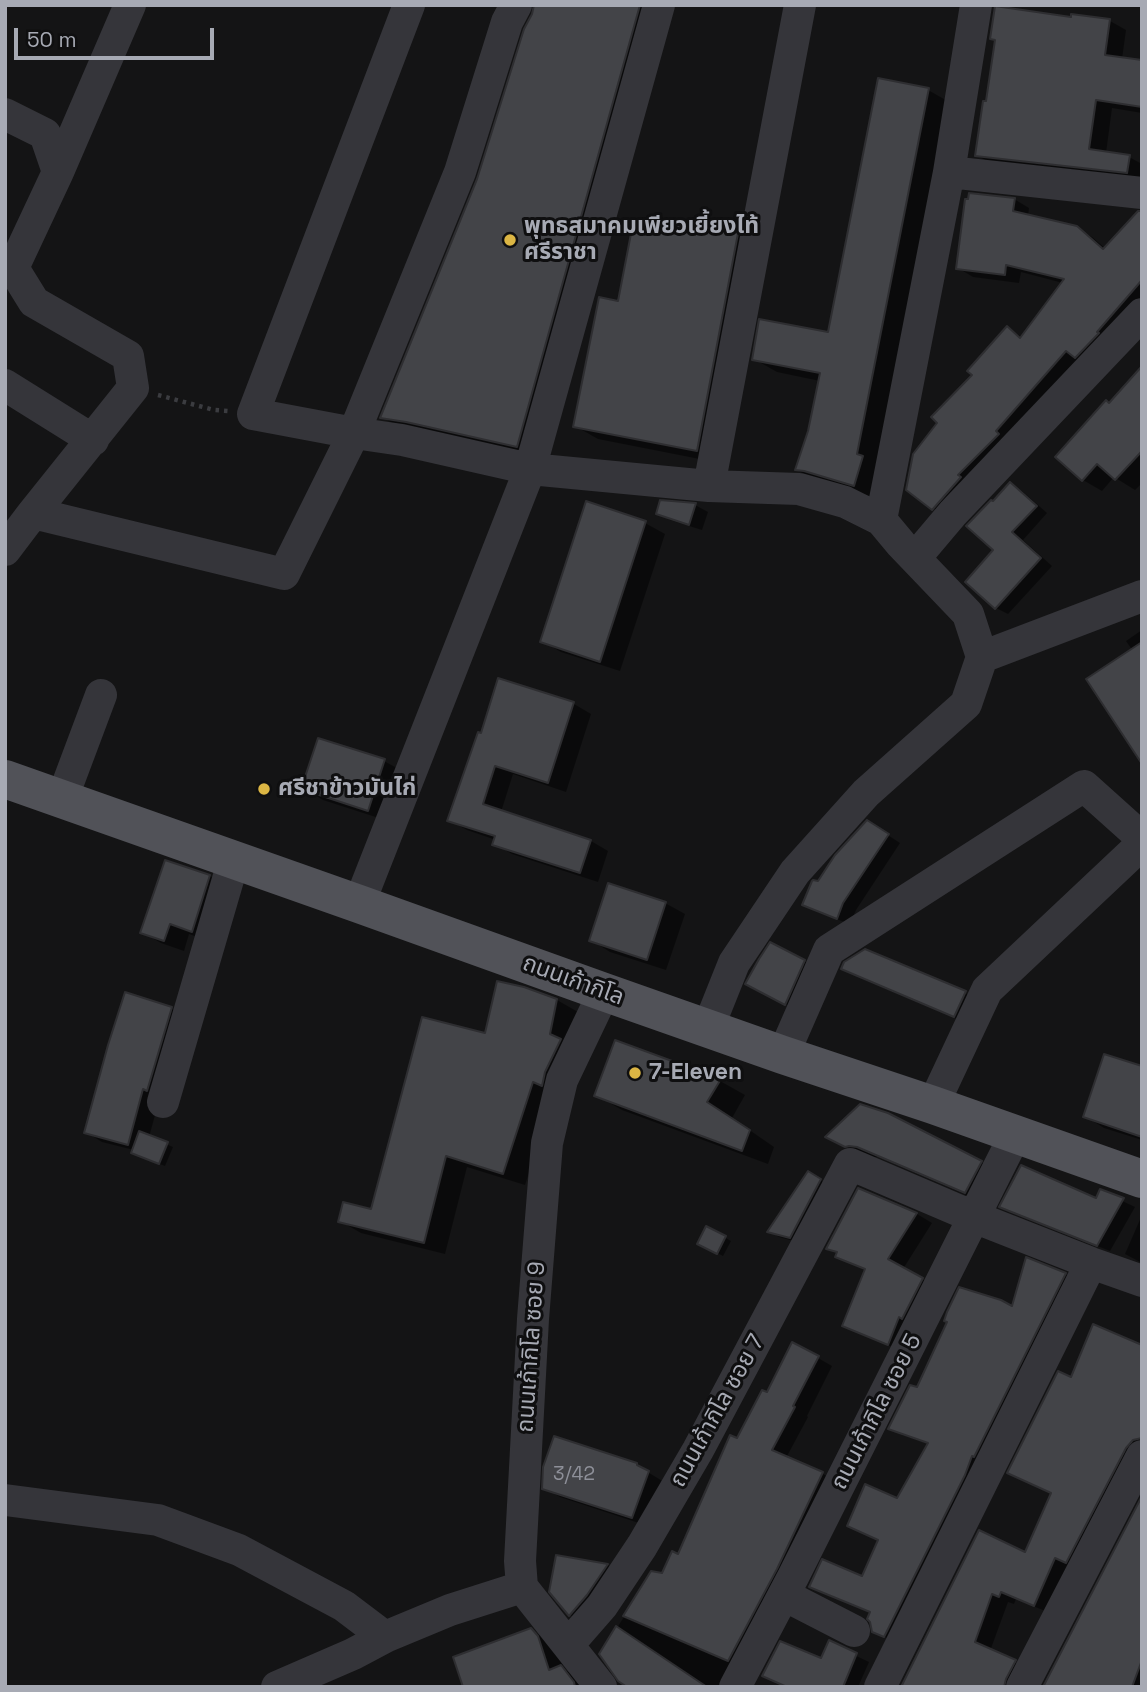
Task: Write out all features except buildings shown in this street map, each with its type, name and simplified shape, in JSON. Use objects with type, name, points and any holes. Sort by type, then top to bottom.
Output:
[{"type":"main road","name":"ถนนเก้ากิโล","points":[[5,779],[783,1055],[1015,1135],[1139,1171]]},
{"type":"street","points":[[5,550],[133,388],[128,356],[34,302],[13,268],[130,5]]},
{"type":"street","points":[[409,5],[253,414],[402,440],[530,469],[709,486],[799,489],[845,502],[881,520],[968,614],[982,657],[967,704],[866,793],[795,872],[734,963],[708,1028]]},
{"type":"street","points":[[33,513],[284,574],[354,433],[460,172],[506,22],[516,5]]},
{"type":"street","points":[[359,904],[530,469],[659,5]]},
{"type":"street","points":[[709,486],[800,5]]},
{"type":"street","points":[[881,520],[949,172],[976,5]]},
{"type":"street","points":[[5,114],[45,134],[58,172]]},
{"type":"street","points":[[949,172],[1142,193]]},
{"type":"street","points":[[915,558],[953,513],[1142,314]]},
{"type":"street","points":[[5,385],[93,440]]},
{"type":"street","points":[[982,657],[1142,596]]},
{"type":"street","points":[[62,799],[101,695]]},
{"type":"street","points":[[783,1055],[829,950],[1084,786],[1142,838]]},
{"type":"street","points":[[933,1105],[987,990],[1142,844]]},
{"type":"street","points":[[163,1102],[234,859]]},
{"type":"street","name":"ถนนเก้ากิโล ซอย 9","points":[[522,1587],[520,1561],[532,1346],[547,1143],[562,1080],[604,992]]},
{"type":"street","name":"ถนนเก้ากิโล ซอย 5","points":[[735,1687],[1015,1135]]},
{"type":"street","name":"ถนนเก้ากิโล ซอย 7","points":[[568,1645],[602,1606],[656,1522],[698,1450],[850,1164],[974,1217]]},
{"type":"street","points":[[974,1217],[1142,1281]]},
{"type":"street","points":[[880,1687],[1091,1263]]},
{"type":"street","points":[[1022,1687],[1142,1457]]},
{"type":"street","points":[[5,1500],[158,1520],[239,1550],[344,1606],[385,1637]]},
{"type":"street","points":[[277,1687],[450,1610],[522,1587],[601,1687]]},
{"type":"street","points":[[784,1595],[854,1631]]},
{"type":"path","points":[[133,388],[214,410],[253,414]]},
{"type":"place","name":"พุทธสมาคมเพียวเยี้ยงไท้ ศรีราชา","points":[[510,240]]},
{"type":"place","name":"ศรีชาข้าวมันไก่","points":[[264,789]]},
{"type":"place","name":"7-Eleven","points":[[635,1073]]}]
